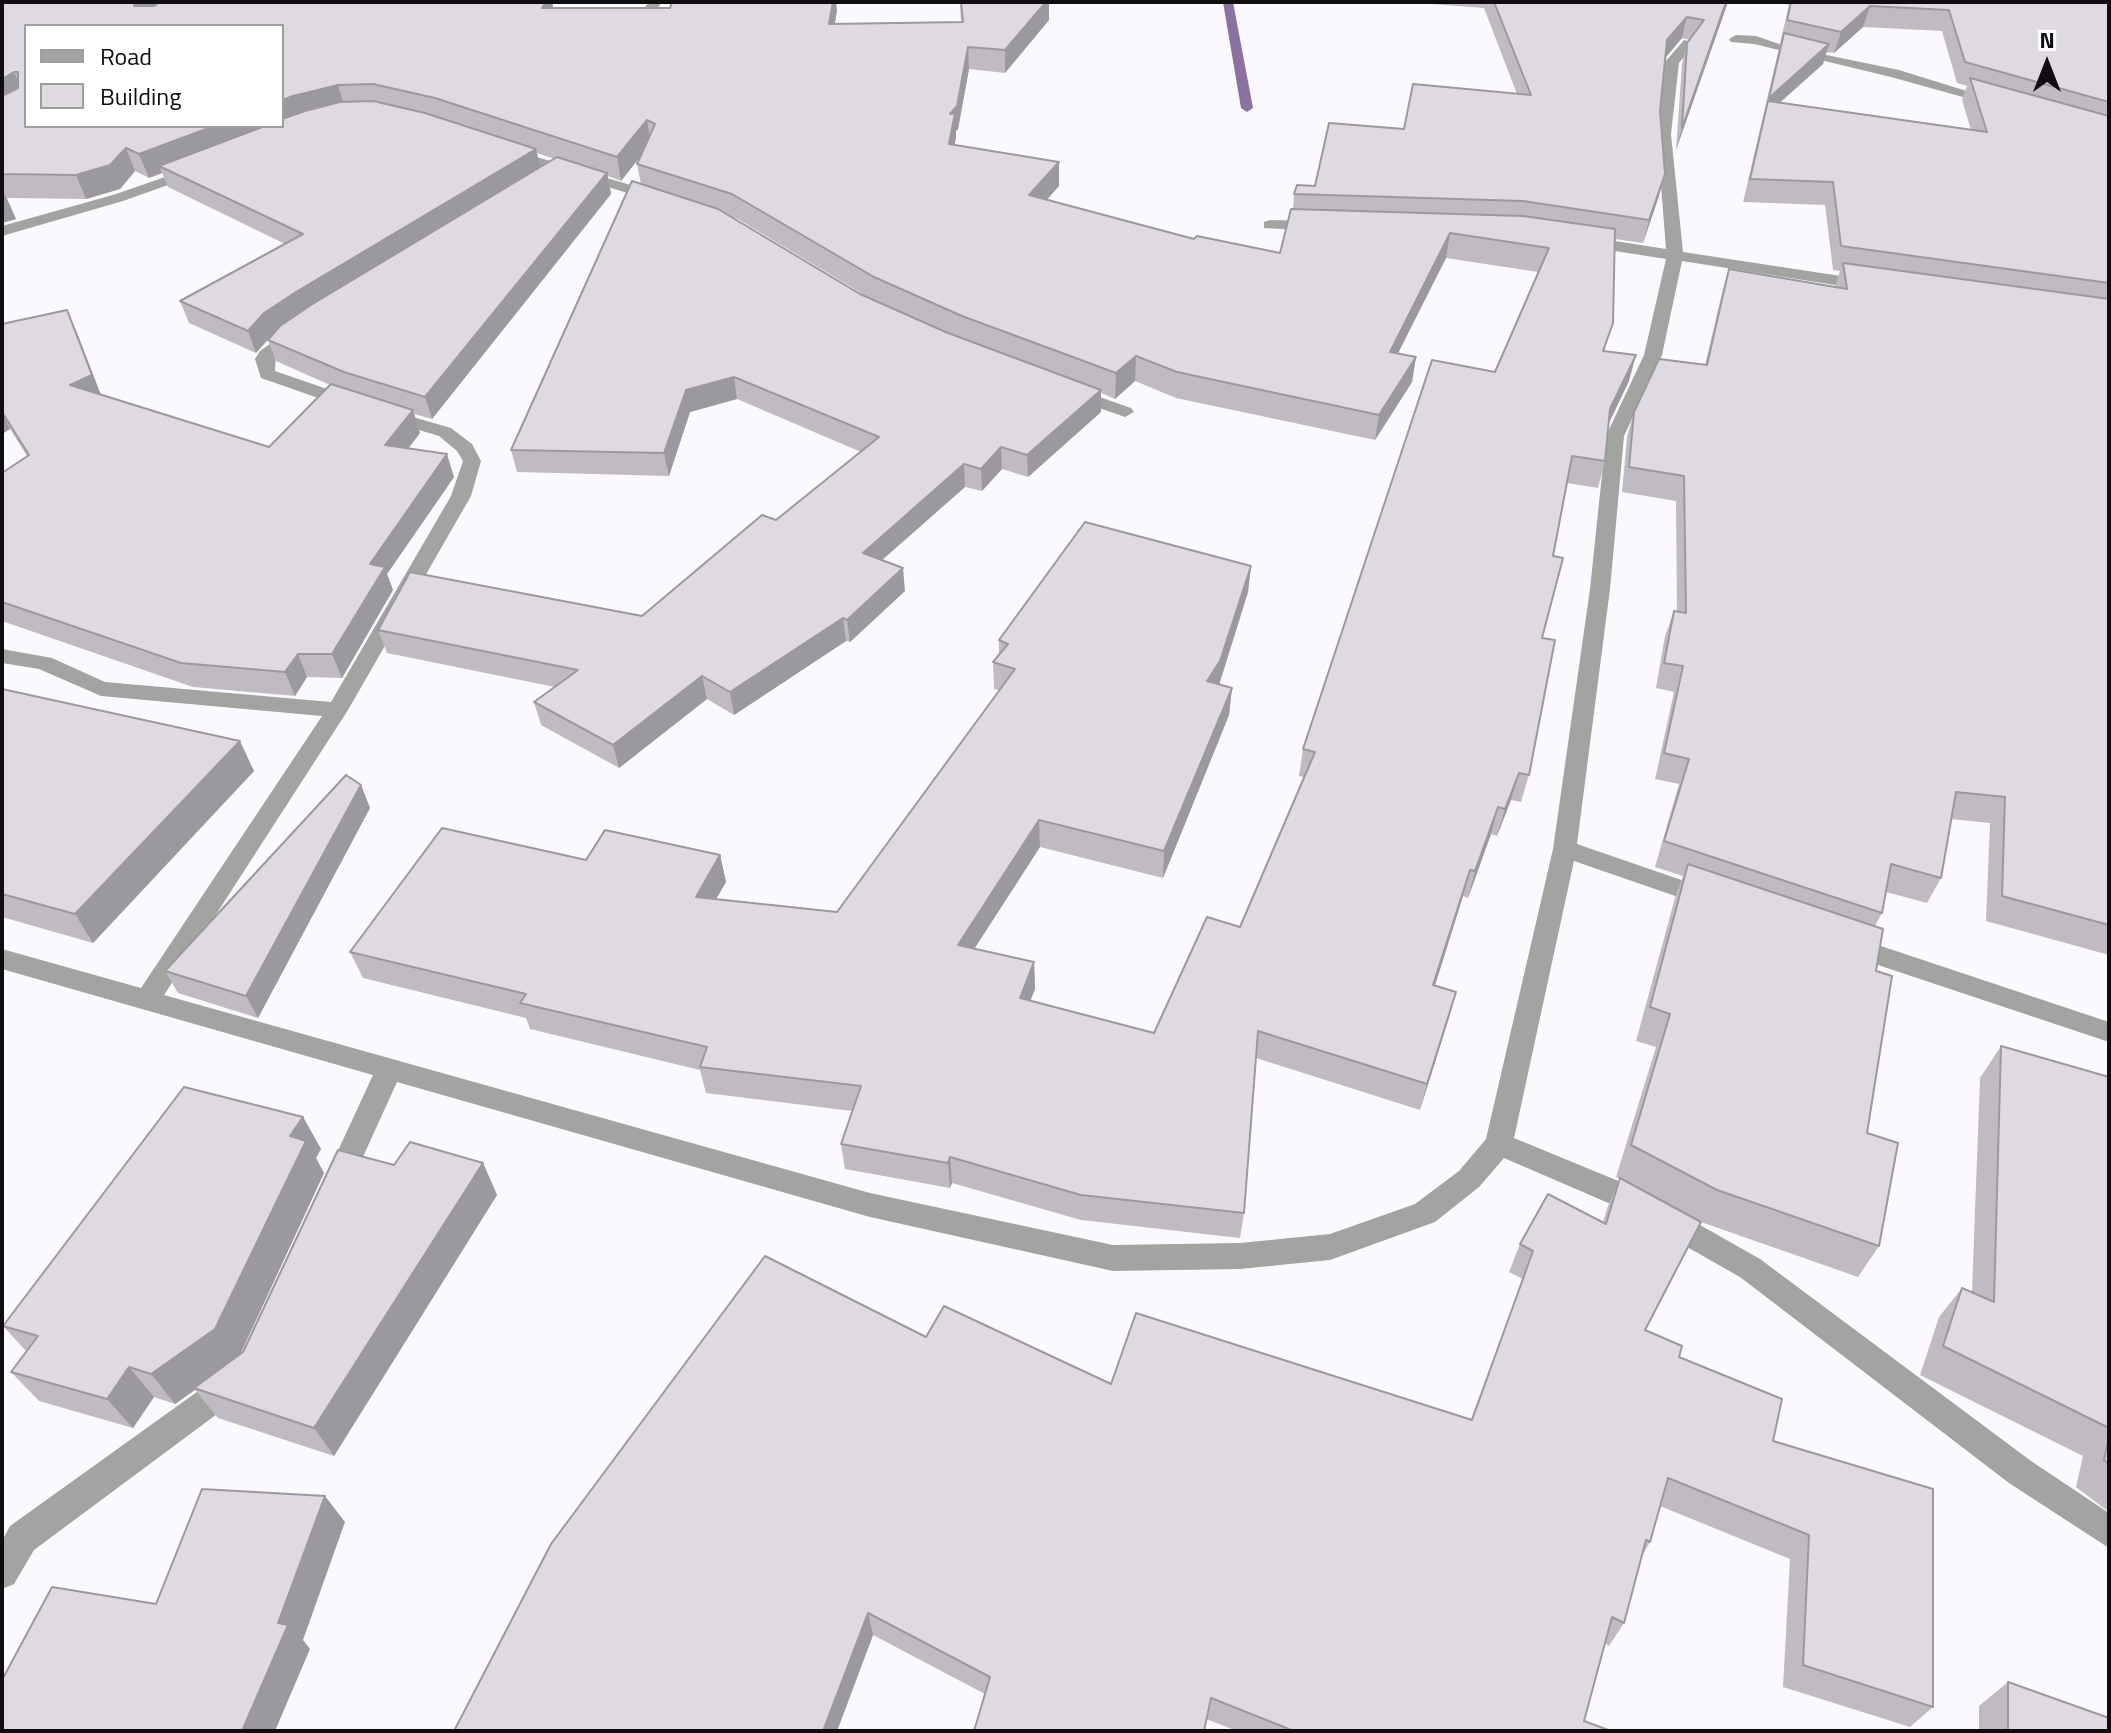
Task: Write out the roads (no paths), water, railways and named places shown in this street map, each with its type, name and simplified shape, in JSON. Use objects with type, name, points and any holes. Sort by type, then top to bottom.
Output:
[{"type":"street","points":[[606,16],[639,15],[651,10],[656,2]]},
{"type":"street","points":[[1736,39],[1756,40],[1785,50],[1894,73],[2009,106]]},
{"type":"street","points":[[2,959],[870,1205],[1113,1258],[1240,1256],[1330,1247],[1425,1213],[1469,1179],[1499,1144],[1565,849],[1600,589],[1615,436],[1653,355],[1675,255],[1664,134],[1672,62],[1689,43]]},
{"type":"street","points":[[489,146],[557,170],[675,204]]},
{"type":"street","points":[[2,231],[118,198],[217,162]]},
{"type":"street","points":[[531,186],[557,170]]},
{"type":"street","points":[[1270,225],[1332,226]]},
{"type":"street","points":[[1565,239],[1886,288]]},
{"type":"street","points":[[147,1000],[337,710],[461,496],[472,461],[465,448],[445,432],[296,386],[267,374],[264,359],[269,351],[311,320]]},
{"type":"street","points":[[1054,385],[1125,412]]},
{"type":"street","points":[[2,656],[44,663],[101,689],[337,710]]},
{"type":"street","points":[[1565,849],[1730,905]]},
{"type":"street","points":[[1820,936],[2109,1032]]},
{"type":"street","points":[[323,1213],[389,1069]]},
{"type":"street","points":[[1499,1144],[1623,1196],[1750,1268],[2020,1472],[2109,1532]]},
{"type":"street","points":[[2,1572],[22,1538],[251,1371]]},
{"type":"waterway","points":[[1228,2],[1247,108]]}]
